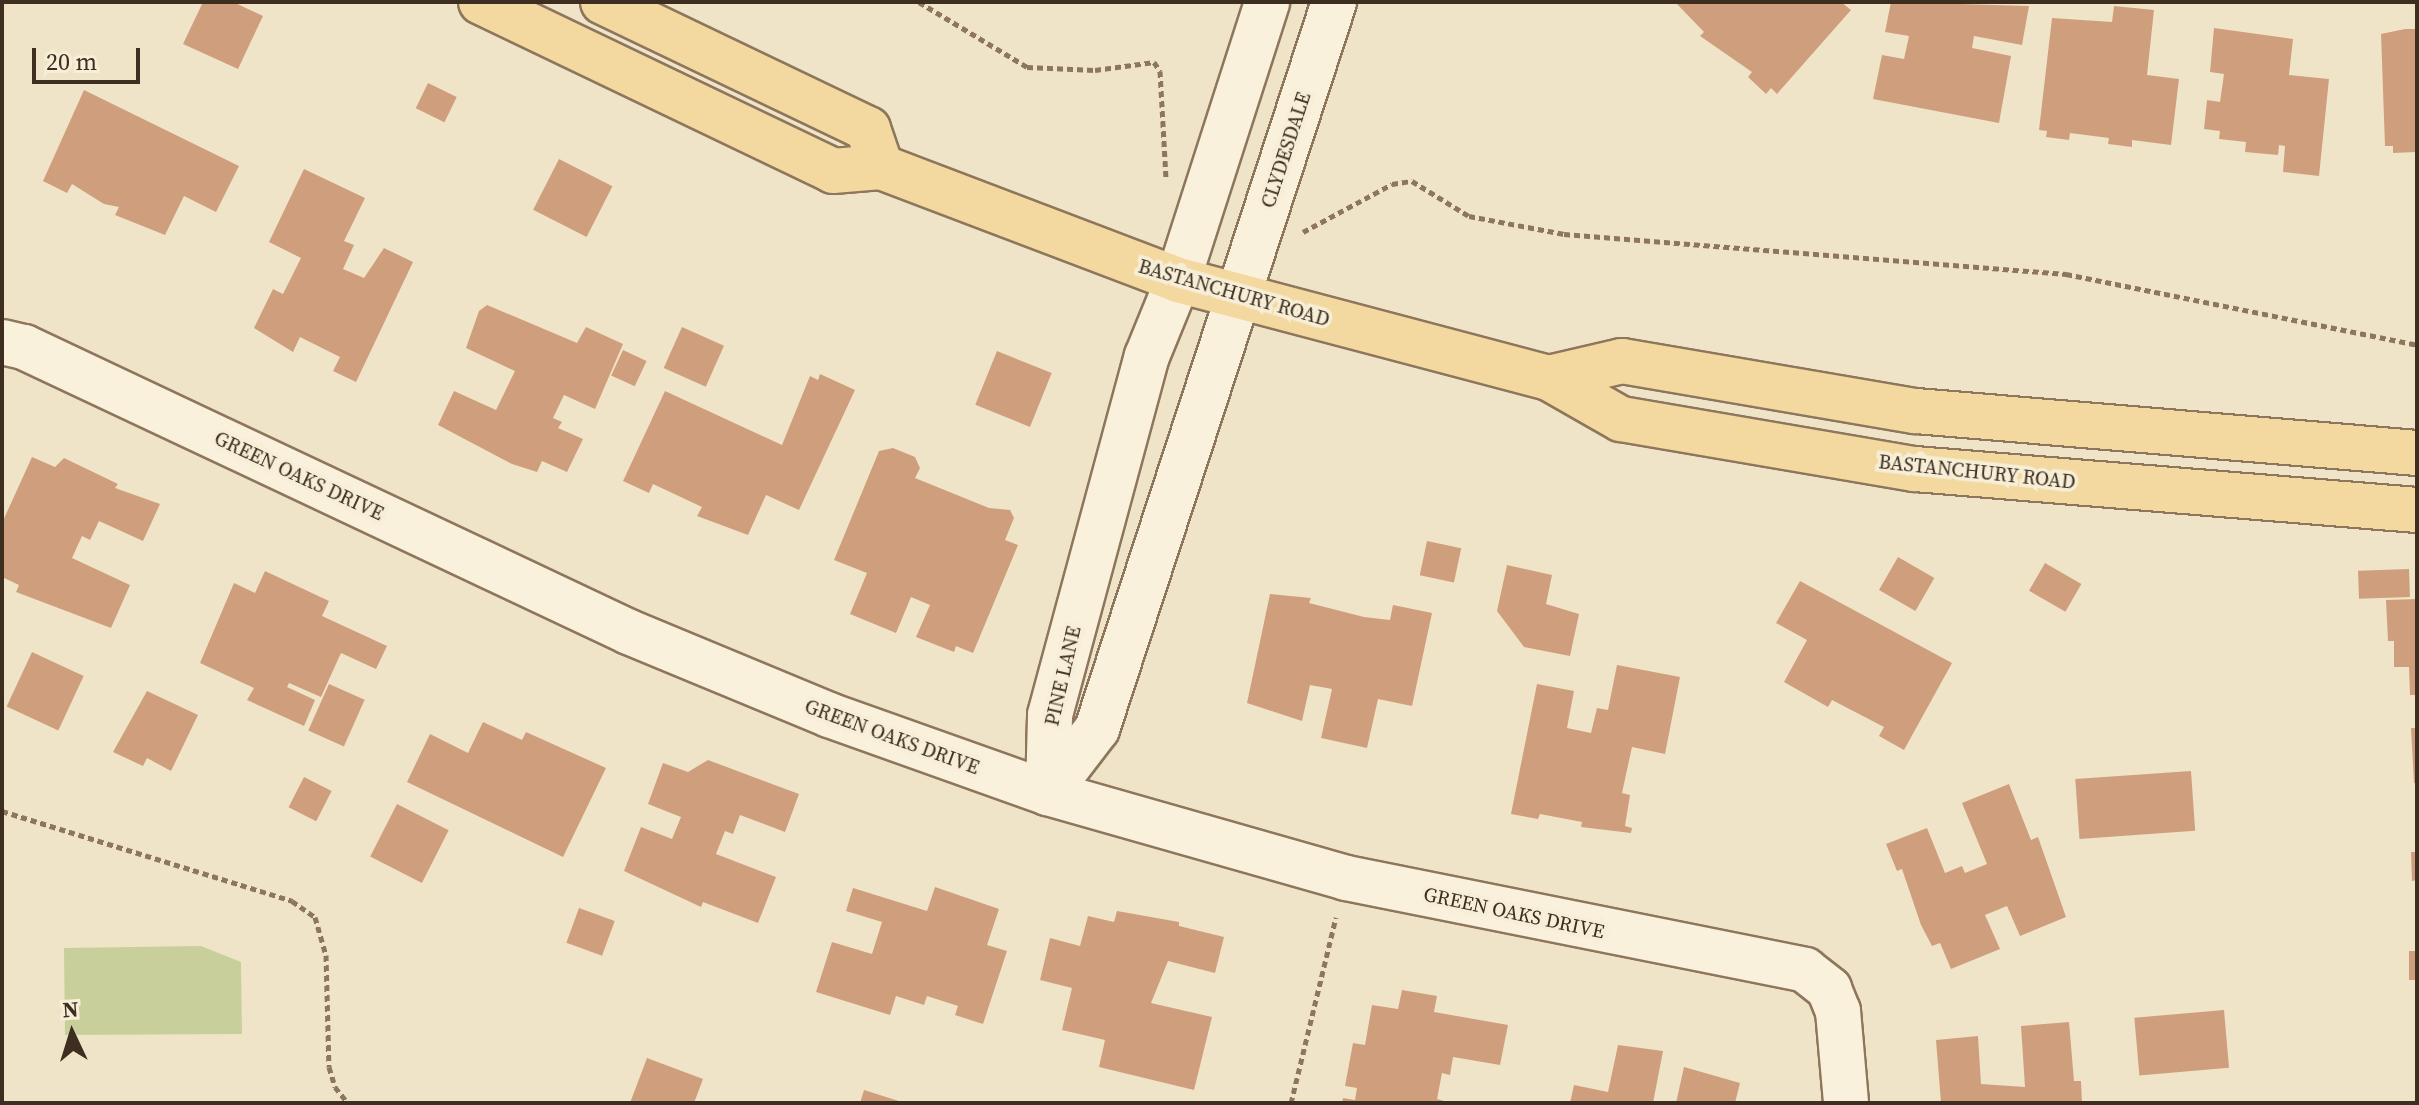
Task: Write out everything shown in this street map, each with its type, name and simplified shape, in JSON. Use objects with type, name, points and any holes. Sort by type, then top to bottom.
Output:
[{"type":"main road","name":"BASTANCHURY ROAD","points":[[481,2],[833,171],[881,167],[1178,280],[1549,378],[1621,419],[1915,469],[2417,510]]},
{"type":"main road","points":[[603,2],[868,129],[881,167]]},
{"type":"main road","name":"BASTANCHURY ROAD","points":[[1549,378],[1622,361],[1916,411],[2417,453]]},
{"type":"street","points":[[1178,280],[1267,2]]},
{"type":"street","name":"CLYDESDALE","points":[[1240,298],[1334,2]]},
{"type":"street","name":"PINE LANE","points":[[1048,793],[1050,715],[1147,356],[1178,280]]},
{"type":"street","name":"PINE LANE","points":[[1048,793],[1097,729],[1155,564],[1240,298]]},
{"type":"street","name":"GREEN OAKS DRIVE","points":[[2,342],[24,347],[629,632],[829,715],[1048,793],[1346,878],[1805,970],[1829,989],[1838,1011],[1846,1103]]},
{"type":"street","points":[[1097,545],[1155,564]]},
{"type":"path","points":[[919,2],[1027,67],[1095,70],[1154,62],[1160,71],[1167,185]]},
{"type":"path","points":[[1301,232],[1392,184],[1412,181],[1469,216],[1564,234],[2066,274],[2417,345]]},
{"type":"path","points":[[2,811],[292,901],[315,917],[326,955],[329,1067],[335,1087],[348,1103]]},
{"type":"path","points":[[1291,1103],[1346,878]]},
{"type":"green space","points":[[201,946],[241,962],[242,1034],[65,1035],[64,948]]},
{"type":"building","points":[[203,2],[233,2],[263,16],[238,69],[183,44]]},
{"type":"building","points":[[1675,2],[1841,2],[1851,10],[1777,94],[1771,88],[1766,94],[1748,77],[1752,72],[1700,36],[1704,32]]},
{"type":"building","points":[[1891,2],[2029,6],[2022,45],[1974,36],[1972,48],[2011,56],[1999,123],[1873,99],[1882,55],[1904,59],[1909,36],[1885,32]]},
{"type":"building","points":[[2114,6],[2154,10],[2147,75],[2179,79],[2171,145],[2132,140],[2132,147],[2108,144],[2109,138],[2070,133],[2069,140],[2046,137],[2047,131],[2039,130],[2052,18],[2112,22]]},
{"type":"building","points":[[2214,28],[2293,39],[2289,75],[2329,79],[2319,176],[2283,172],[2285,146],[2279,145],[2278,155],[2245,152],[2246,142],[2219,139],[2220,131],[2204,129],[2207,100],[2220,102],[2224,74],[2210,72]]},
{"type":"building","points":[[2417,29],[2417,145],[2416,152],[2393,153],[2393,146],[2385,146],[2381,34]]},
{"type":"building","points":[[428,83],[457,97],[444,122],[416,108]]},
{"type":"building","points":[[84,90],[239,166],[216,212],[184,196],[165,235],[115,215],[119,207],[104,204],[72,184],[67,193],[43,181]]},
{"type":"building","points":[[559,159],[612,186],[587,237],[533,210]]},
{"type":"building","points":[[304,169],[365,198],[344,241],[354,245],[343,269],[364,278],[384,248],[413,262],[356,382],[333,371],[340,357],[300,337],[293,352],[254,328],[273,289],[283,294],[301,258],[269,242]]},
{"type":"building","points":[[487,305],[577,343],[586,327],[623,344],[595,409],[564,395],[553,418],[562,422],[558,428],[583,439],[567,472],[542,461],[537,472],[512,464],[438,425],[454,391],[496,410],[515,371],[466,348],[479,311]]},
{"type":"building","points":[[682,327],[724,346],[706,387],[664,368]]},
{"type":"building","points":[[623,350],[647,361],[635,386],[611,375]]},
{"type":"building","points":[[997,351],[1052,373],[1030,427],[975,405]]},
{"type":"building","points":[[820,374],[855,390],[799,510],[766,495],[748,535],[697,516],[702,507],[653,484],[649,493],[623,481],[665,391],[782,445],[810,376],[818,380]]},
{"type":"building","points":[[893,448],[915,457],[920,468],[915,478],[989,508],[1010,510],[1014,518],[1005,540],[1018,545],[973,653],[956,646],[954,652],[916,637],[930,605],[911,597],[896,633],[850,614],[867,573],[834,560],[879,451]]},
{"type":"building","points":[[32,457],[55,467],[64,458],[118,484],[115,488],[160,504],[143,541],[99,521],[90,540],[82,536],[72,558],[130,585],[111,628],[16,592],[19,585],[2,577],[2,523]]},
{"type":"building","points":[[1427,541],[1461,548],[1454,583],[1420,575]]},
{"type":"building","points":[[1898,557],[1934,578],[1915,611],[1879,590]]},
{"type":"building","points":[[2045,563],[2081,584],[2065,612],[2029,591]]},
{"type":"building","points":[[1507,565],[1552,575],[1546,604],[1579,614],[1570,656],[1524,647],[1497,611]]},
{"type":"building","points":[[2409,569],[2410,597],[2359,599],[2358,571]]},
{"type":"building","points":[[265,571],[329,601],[322,616],[387,646],[376,669],[341,653],[321,697],[289,683],[287,687],[315,700],[304,726],[247,700],[254,688],[200,663],[234,583],[255,593]]},
{"type":"building","points":[[1800,581],[1952,663],[1904,750],[1879,736],[1884,727],[1832,700],[1828,707],[1784,682],[1807,640],[1776,623]]},
{"type":"building","points":[[1270,594],[1311,598],[1309,603],[1364,617],[1390,620],[1393,605],[1432,613],[1412,706],[1378,699],[1367,748],[1321,738],[1332,689],[1310,685],[1302,721],[1247,703]]},
{"type":"building","points":[[2417,599],[2417,695],[2410,695],[2409,667],[2394,667],[2394,641],[2388,641],[2386,600]]},
{"type":"building","points":[[32,652],[84,676],[58,730],[7,706]]},
{"type":"building","points":[[1617,665],[1680,677],[1665,754],[1632,747],[1622,793],[1630,795],[1625,826],[1632,828],[1631,833],[1581,827],[1582,822],[1540,814],[1538,819],[1511,814],[1537,684],[1574,691],[1567,728],[1591,733],[1597,708],[1608,710]]},
{"type":"building","points":[[329,684],[365,700],[344,746],[308,731]]},
{"type":"building","points":[[147,691],[198,715],[171,771],[147,758],[143,766],[113,752]]},
{"type":"building","points":[[483,722],[522,740],[526,732],[606,768],[563,857],[407,782],[430,734],[468,753]]},
{"type":"building","points":[[2411,728],[2417,728],[2417,783],[2414,783]]},
{"type":"building","points":[[708,760],[799,794],[785,832],[740,815],[733,834],[725,831],[716,854],[776,877],[758,923],[703,902],[701,907],[624,871],[641,827],[672,839],[681,817],[648,804],[663,763],[688,772]]},
{"type":"building","points":[[2191,771],[2195,831],[2079,839],[2075,779]]},
{"type":"building","points":[[304,777],[332,791],[316,821],[289,807]]},
{"type":"building","points":[[2009,784],[2031,840],[2038,837],[2066,917],[2020,936],[2007,906],[1985,915],[2000,949],[1951,969],[1940,943],[1932,946],[1921,925],[1902,869],[1897,871],[1886,844],[1927,828],[1945,873],[1962,866],[1965,873],[1987,864],[1962,803]]},
{"type":"building","points":[[397,804],[449,830],[422,883],[370,857]]},
{"type":"building","points":[[2411,852],[2417,852],[2417,880],[2412,881]]},
{"type":"building","points":[[935,887],[999,909],[987,945],[1007,951],[983,1024],[955,1015],[958,1006],[927,996],[924,1005],[896,996],[890,1015],[816,992],[832,942],[872,954],[882,922],[846,911],[853,888],[927,911]]},
{"type":"building","points":[[579,908],[615,921],[602,956],[566,943]]},
{"type":"building","points":[[1117,911],[1179,922],[1179,926],[1224,937],[1215,973],[1168,961],[1151,1003],[1212,1017],[1194,1090],[1099,1067],[1105,1040],[1062,1030],[1072,988],[1040,980],[1050,938],[1080,946],[1088,916],[1114,922]]},
{"type":"building","points":[[2409,951],[2417,951],[2417,980],[2409,980]]},
{"type":"building","points":[[1402,990],[1437,996],[1434,1012],[1508,1025],[1500,1065],[1453,1057],[1450,1075],[1442,1073],[1437,1099],[1451,1103],[1342,1103],[1343,1098],[1355,1100],[1357,1088],[1345,1086],[1353,1043],[1365,1045],[1372,1005],[1398,1009]]},
{"type":"building","points":[[2224,1010],[2229,1068],[2139,1076],[2134,1018]]},
{"type":"building","points":[[2069,1022],[2074,1081],[2081,1081],[2082,1103],[1941,1103],[1936,1040],[1978,1036],[1981,1084],[2025,1087],[2021,1026]]},
{"type":"building","points":[[1618,1045],[1663,1051],[1653,1103],[1570,1103],[1574,1085],[1608,1092]]},
{"type":"building","points":[[647,1058],[703,1079],[694,1103],[630,1103]]},
{"type":"building","points":[[1684,1067],[1740,1083],[1735,1103],[1676,1103]]},
{"type":"building","points":[[864,1090],[902,1102],[902,1103],[860,1103]]}]
